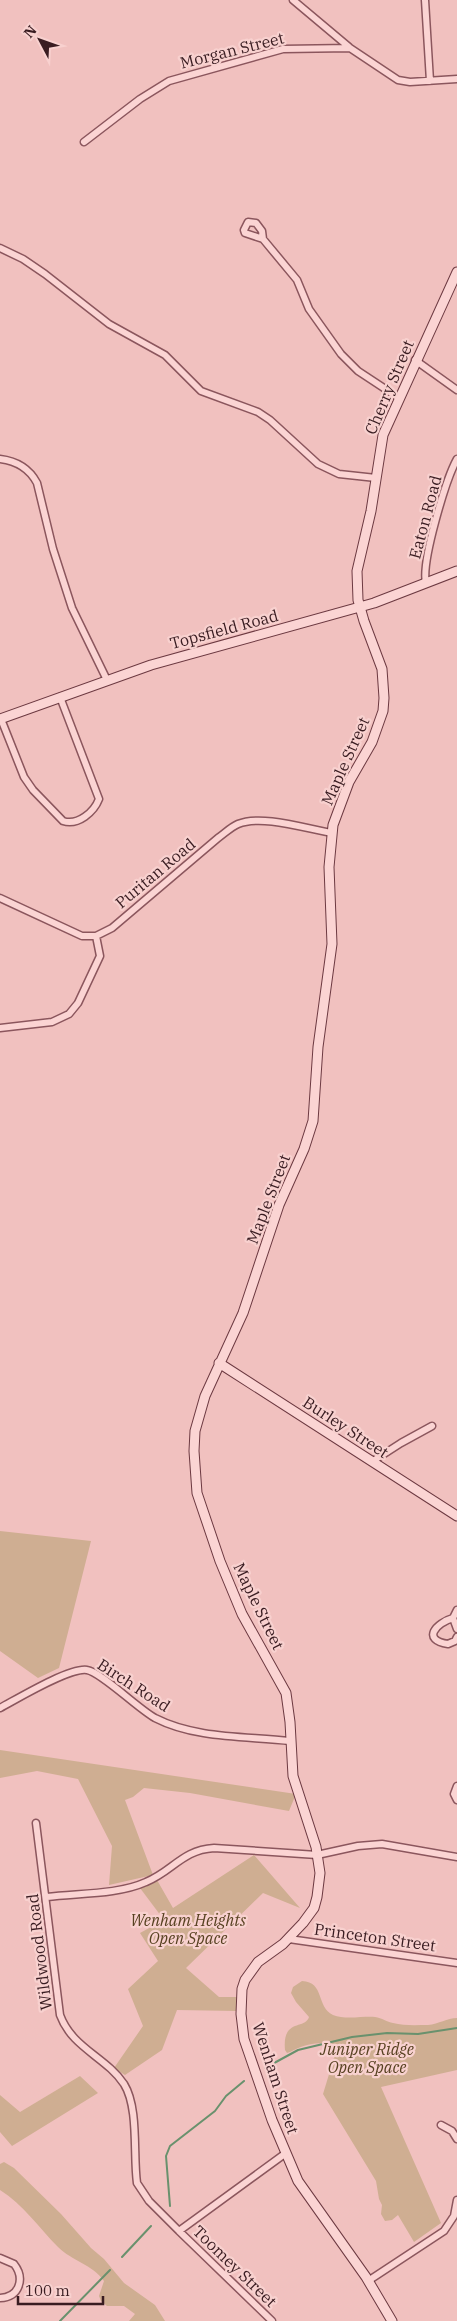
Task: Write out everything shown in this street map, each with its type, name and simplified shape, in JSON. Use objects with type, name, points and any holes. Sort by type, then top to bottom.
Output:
[{"type":"main road","name":"Cherry Street","points":[[360,607],[356,588],[357,571],[371,510],[383,435],[415,360],[457,272]]},
{"type":"main road","name":"Topsfield Road","points":[[0,719],[107,680],[178,657],[360,607],[457,571]]},
{"type":"main road","name":"Maple Street","points":[[295,1787],[286,1693],[237,1604],[220,1561],[195,1484],[195,1430],[205,1396],[242,1313],[279,1205],[304,1149],[313,1121],[318,1047],[332,944],[329,867],[332,833],[343,796],[372,742],[383,711],[384,683],[382,670],[360,607]]},
{"type":"main road","name":"Burley Street","points":[[219,1363],[457,1516]]},
{"type":"main road","name":"Wenham Street","points":[[295,1787],[317,1855],[320,1872],[317,1897],[304,1923],[290,1939],[250,1970],[242,1989],[241,2014],[246,2046],[298,2181],[368,2281],[392,2321]]},
{"type":"street","points":[[292,0],[350,48],[398,80],[410,82],[457,79]]},
{"type":"street","points":[[425,0],[430,81]]},
{"type":"street","name":"Morgan Street","points":[[84,142],[155,88],[184,75],[283,49],[350,48]]},
{"type":"street","points":[[263,239],[291,270],[304,294],[309,309],[340,354],[358,371],[399,398]]},
{"type":"street","points":[[0,248],[23,259],[45,274],[109,324],[165,355],[193,386],[201,391],[258,412],[270,420],[318,464],[338,474],[376,478]]},
{"type":"street","points":[[415,360],[457,390]]},
{"type":"street","points":[[0,459],[19,464],[33,476],[37,483],[53,548],[72,608],[107,680]]},
{"type":"street","name":"Eaton Road","points":[[426,583],[425,571],[428,548],[457,459]]},
{"type":"street","points":[[0,719],[21,771],[33,790],[63,821],[75,821],[90,812],[99,799],[60,697]]},
{"type":"street","name":"Puritan Road","points":[[96,936],[112,928],[237,824],[264,822],[332,833]]},
{"type":"street","points":[[0,898],[82,936],[96,936],[100,956],[78,1003],[69,1014],[52,1022],[0,1028]]},
{"type":"street","points":[[373,1461],[401,1442],[432,1426]]},
{"type":"street","points":[[457,1610],[453,1618],[438,1624],[434,1632],[434,1636],[440,1642],[448,1644],[455,1641],[457,1637]]},
{"type":"street","points":[[453,1618],[457,1629]]},
{"type":"street","name":"Birch Road","points":[[0,1708],[72,1671],[87,1670],[97,1674],[136,1706],[156,1718],[176,1726],[202,1732],[290,1741]]},
{"type":"street","points":[[457,1786],[454,1794],[457,1800]]},
{"type":"street","name":"Wildwood Road","points":[[36,1823],[47,1897],[58,2002],[64,2026],[76,2042],[110,2070],[125,2086],[132,2114],[137,2183],[149,2201],[179,2231]]},
{"type":"street","points":[[47,1897],[113,1890],[139,1885],[148,1882],[184,1856],[201,1849],[214,1848],[317,1855],[358,1846],[382,1844],[457,1857]]},
{"type":"street","name":"Princeton Street","points":[[290,1939],[457,1963]]},
{"type":"street","points":[[441,2125],[452,2131],[457,2139]]},
{"type":"street","points":[[179,2231],[286,2153]]},
{"type":"street","points":[[368,2281],[444,2230],[454,2216],[457,2200]]},
{"type":"street","name":"Toomey Street","points":[[179,2231],[272,2321]]},
{"type":"street","points":[[0,2258],[14,2264],[21,2276],[15,2292],[10,2296],[0,2298]]},
{"type":"green space","points":[[0,1531],[91,1541],[59,1668],[38,1678],[0,1651]]},
{"type":"green space","name":"Wenham Heights Open Space","points":[[0,1750],[296,1794],[289,1811],[190,1793],[144,1788],[133,1797],[125,1800],[153,1875],[109,1885],[112,1846],[78,1779],[37,1771],[0,1778]]},
{"type":"green space","name":"Wenham Heights Open Space","points":[[254,1855],[300,1908],[263,1893],[186,1968],[219,1997],[237,1997],[236,2011],[177,2010],[162,2050],[125,2075],[114,2068],[143,2026],[128,1989],[158,1961],[140,1933],[164,1920],[140,1888],[157,1880],[173,1908]]},
{"type":"green space","name":"Juniper Ridge Open Space","points":[[302,1981],[309,1982],[314,1986],[324,2006],[333,2015],[348,2018],[375,2017],[402,2025],[428,2025],[457,2018],[457,2070],[381,2087],[441,2223],[414,2242],[398,2215],[392,2220],[385,2221],[381,2214],[382,2205],[376,2181],[323,2094],[337,2048],[319,2043],[287,2053],[285,2050],[287,2033],[294,2026],[307,2021],[309,2017],[291,1993],[293,1987]]},
{"type":"green space","points":[[80,2076],[98,2093],[12,2146],[0,2132],[0,2095],[20,2112]]},
{"type":"green space","points":[[4,2162],[14,2168],[61,2214],[124,2283],[155,2305],[165,2321],[129,2321],[135,2314],[124,2306],[107,2306],[101,2301],[99,2296],[104,2281],[99,2275],[58,2247],[23,2209],[0,2190],[0,2164]]},
{"type":"waterway","points":[[265,2068],[298,2050],[352,2037],[387,2033],[418,2034],[457,2028]]},
{"type":"waterway","points":[[170,2206],[166,2156],[170,2146],[215,2111],[226,2096],[244,2081]]},
{"type":"waterway","points":[[122,2257],[151,2226]]},
{"type":"waterway","points":[[60,2321],[110,2270]]}]
